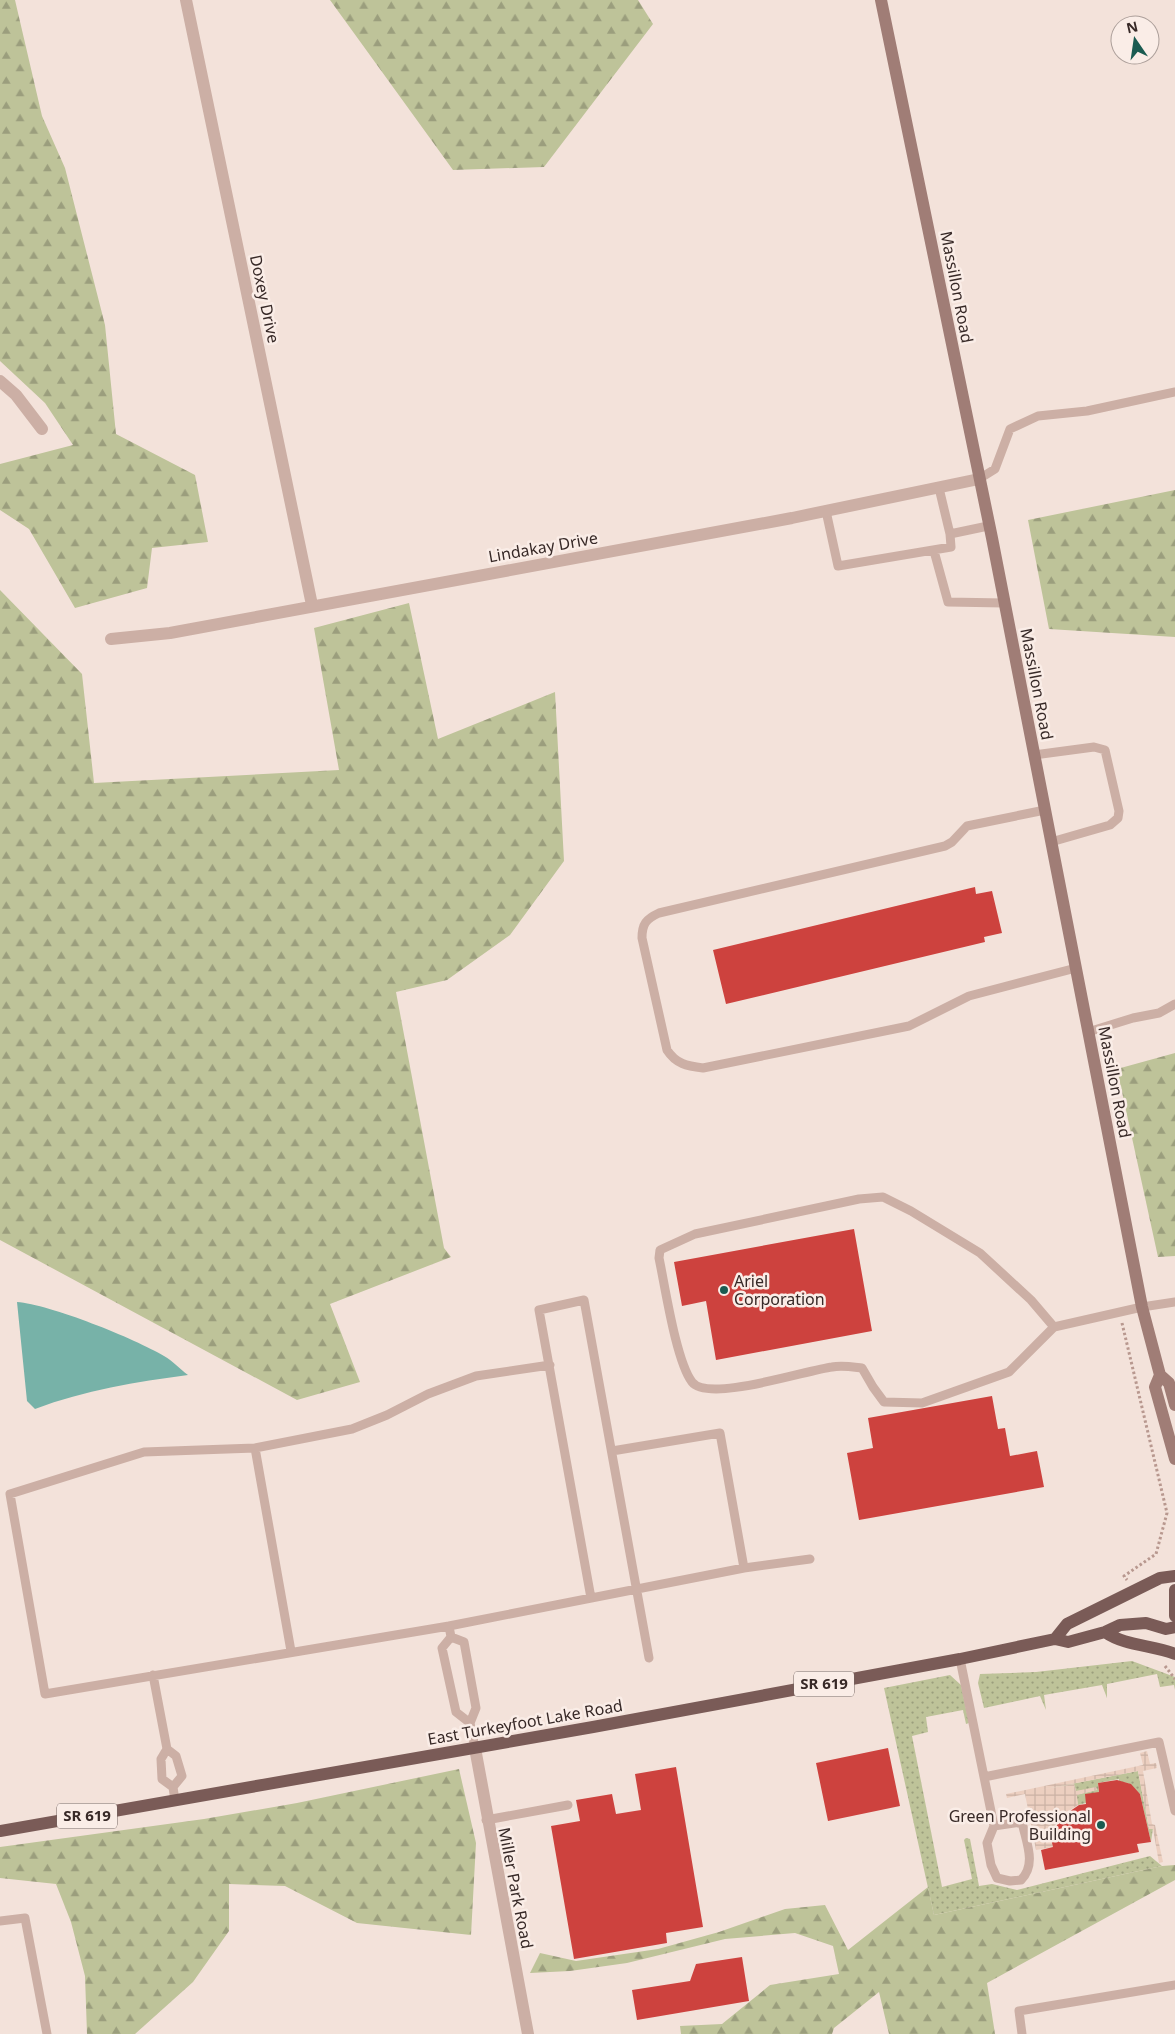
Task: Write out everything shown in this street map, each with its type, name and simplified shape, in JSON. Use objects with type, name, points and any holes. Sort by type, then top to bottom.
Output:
[{"type":"main road","name":"Massillon Road","points":[[881,0],[1004,603],[1142,1307],[1160,1374],[1169,1383],[1175,1405]]},
{"type":"main road","name":"Massillon Road","points":[[1160,1374],[1156,1387],[1175,1459]]},
{"type":"main road","points":[[1055,1639],[1067,1624],[1160,1578],[1175,1576]]},
{"type":"main road","points":[[1175,1590],[1175,1616]]},
{"type":"main road","name":"East Turkeyfoot Lake Road","points":[[0,1831],[475,1748],[960,1659],[1055,1639],[1068,1642],[1105,1632],[1120,1625],[1146,1623],[1166,1629],[1175,1627]]},
{"type":"main road","points":[[1105,1632],[1118,1641],[1157,1647],[1175,1654]]},
{"type":"street","name":"Doxey Drive","points":[[186,0],[312,605]]},
{"type":"street","points":[[0,381],[16,396],[42,429]]},
{"type":"street","name":"Lindakay Drive","points":[[112,639],[170,633],[312,605],[826,511],[979,480]]},
{"type":"street","name":"Miller Park Road","points":[[475,1748],[486,1820],[528,2034]]},
{"type":"lane","points":[[979,480],[994,469],[1010,429],[1038,416],[1087,411],[1175,392]]},
{"type":"lane","points":[[826,511],[838,566],[934,551],[951,547],[950,534],[939,488]]},
{"type":"lane","points":[[950,534],[988,526]]},
{"type":"lane","points":[[934,551],[948,602],[1004,603]]},
{"type":"lane","points":[[1034,755],[1094,746],[1105,750],[1119,811],[1118,818],[1110,825],[1051,842]]},
{"type":"lane","points":[[1045,810],[967,826],[952,842],[945,846],[659,913],[648,918],[642,926],[642,938],[667,1050],[680,1063],[703,1068],[909,1026],[969,996],[1076,968]]},
{"type":"lane","points":[[1088,1032],[1133,1018],[1159,1013],[1175,1004]]},
{"type":"lane","points":[[1054,1327],[1031,1300],[980,1253],[911,1211],[883,1198],[859,1199],[695,1234],[660,1250],[659,1258],[673,1327],[686,1372],[693,1384],[705,1389],[736,1388],[834,1366],[862,1368],[884,1402],[922,1403],[1009,1372],[1054,1327],[1142,1307],[1175,1302]]},
{"type":"lane","points":[[591,1598],[539,1310],[584,1300],[649,1658]]},
{"type":"lane","points":[[550,1365],[476,1376],[428,1394],[387,1415],[352,1429],[255,1448],[144,1452],[10,1494],[45,1694],[291,1651],[449,1626],[744,1568],[810,1559]]},
{"type":"lane","points":[[612,1451],[720,1433],[744,1568]]},
{"type":"lane","points":[[255,1448],[291,1651]]},
{"type":"lane","points":[[449,1626],[451,1637],[442,1648],[456,1712],[470,1723]]},
{"type":"lane","points":[[451,1637],[464,1642],[476,1708],[470,1723],[475,1748]]},
{"type":"lane","points":[[960,1659],[994,1826],[987,1843],[991,1865],[996,1878],[1010,1881],[1021,1880],[1029,1872],[1030,1862],[1022,1822],[994,1826]]},
{"type":"lane","points":[[153,1675],[167,1749],[176,1756],[182,1776],[173,1787]]},
{"type":"lane","points":[[984,1777],[1160,1742],[1175,1811]]},
{"type":"lane","points":[[167,1749],[161,1759],[162,1779],[173,1787],[175,1801]]},
{"type":"lane","points":[[486,1820],[568,1805]]},
{"type":"lane","points":[[0,1921],[25,1918],[47,2034]]},
{"type":"lane","points":[[1022,2034],[1019,2011],[1175,1985]]},
{"type":"path","points":[[1119,1312],[1166,1513],[1156,1554],[1124,1576],[1133,1592]]},
{"type":"path","points":[[1156,1663],[1164,1665],[1175,1679]]},
{"type":"green space","points":[[0,0],[15,0],[42,116],[65,168],[105,325],[116,434],[195,475],[208,542],[152,548],[147,588],[75,608],[29,529],[0,510],[0,464],[73,445],[45,403],[0,361]]},
{"type":"green space","points":[[330,0],[638,0],[653,24],[544,167],[453,170]]},
{"type":"green space","points":[[1175,490],[1175,637],[1049,629],[1028,520]]},
{"type":"green space","points":[[0,590],[82,674],[94,783],[339,770],[314,628],[409,603],[438,739],[555,692],[564,861],[510,935],[447,980],[396,992],[444,1248],[451,1257],[330,1304],[360,1382],[297,1400],[0,1240]]},
{"type":"green space","points":[[1175,1053],[1175,1256],[1158,1257],[1117,1069]]},
{"type":"green space","points":[[1132,1661],[1175,1677],[1175,1690],[1174,1685],[1160,1687],[1157,1674],[1107,1684],[1107,1698],[1102,1685],[1044,1695],[1046,1710],[1040,1696],[984,1708],[978,1683],[980,1674],[1036,1672]]},
{"type":"green space","points":[[950,1675],[961,1685],[969,1723],[966,1724],[963,1710],[926,1717],[928,1732],[912,1736],[942,1887],[972,1879],[964,1840],[966,1838],[970,1839],[979,1886],[992,1884],[1017,1890],[1150,1856],[1162,1866],[934,1915],[884,1688]]},
{"type":"green space","points":[[459,1769],[476,1843],[471,1935],[357,1923],[285,1886],[229,1884],[229,1931],[193,1982],[135,2034],[87,2034],[85,1976],[71,1922],[56,1884],[0,1878],[0,1847],[204,1819],[297,1803]]},
{"type":"green space","points":[[1138,1771],[1149,1829],[1153,1828],[1151,1842],[1140,1794],[1128,1783],[1119,1782],[1119,1779],[1098,1783],[1099,1792],[1086,1803],[1078,1805],[1076,1795],[1096,1790],[1076,1791],[1074,1784],[1040,1790]]},
{"type":"green space","points":[[1175,1865],[1175,1880],[987,1983],[995,2034],[889,2034],[879,1992],[834,2028],[832,2034],[681,2034],[680,2026],[722,2024],[770,1985],[839,1974],[833,1946],[795,1933],[725,1939],[627,1963],[570,1971],[530,1973],[540,1953],[576,1961],[658,1949],[719,1932],[785,1909],[825,1905],[848,1950],[928,1887],[934,1915],[1162,1866]]},
{"type":"shaded area","points":[[1147,1751],[1150,1764],[1156,1763],[1157,1768],[1143,1771],[1152,1824],[1155,1825],[1163,1862],[1159,1863],[1153,1829],[1149,1829],[1138,1771],[1040,1790],[1074,1784],[1076,1791],[1096,1787],[1097,1790],[1077,1795],[1078,1805],[1061,1816],[1055,1826],[1055,1838],[1051,1839],[1053,1847],[1036,1850],[1025,1794],[1007,1798],[1006,1794],[1143,1765],[1140,1753]]},
{"type":"water","points":[[17,1302],[70,1315],[114,1332],[164,1356],[188,1375],[92,1392],[35,1409],[27,1401]]},
{"type":"building","points":[[975,887],[976,894],[992,891],[1002,933],[984,937],[985,942],[726,1004],[713,950]]},
{"type":"building","name":"Ariel Corporation","points":[[854,1229],[872,1331],[716,1360],[706,1301],[682,1306],[674,1262]]},
{"type":"building","points":[[992,1396],[998,1429],[1005,1428],[1010,1456],[1037,1451],[1044,1487],[859,1520],[847,1453],[873,1448],[868,1418]]},
{"type":"building","points":[[888,1748],[900,1806],[828,1821],[816,1763]]},
{"type":"building","points":[[676,1767],[703,1927],[666,1933],[667,1943],[574,1959],[551,1826],[580,1821],[576,1800],[612,1794],[616,1814],[641,1810],[635,1774]]},
{"type":"building","name":"Green Professional Building","points":[[1117,1780],[1131,1784],[1140,1794],[1151,1842],[1137,1844],[1139,1852],[1045,1870],[1041,1850],[1053,1847],[1051,1839],[1060,1818],[1079,1805],[1086,1804],[1085,1794],[1099,1792],[1098,1783]]},
{"type":"building","points":[[742,1957],[749,2001],[637,2020],[632,1990],[690,1981],[696,1964]]},
{"type":"place","name":"Ariel Corporation","points":[[724,1290]]},
{"type":"place","name":"Green Professional Building","points":[[1101,1825]]}]
